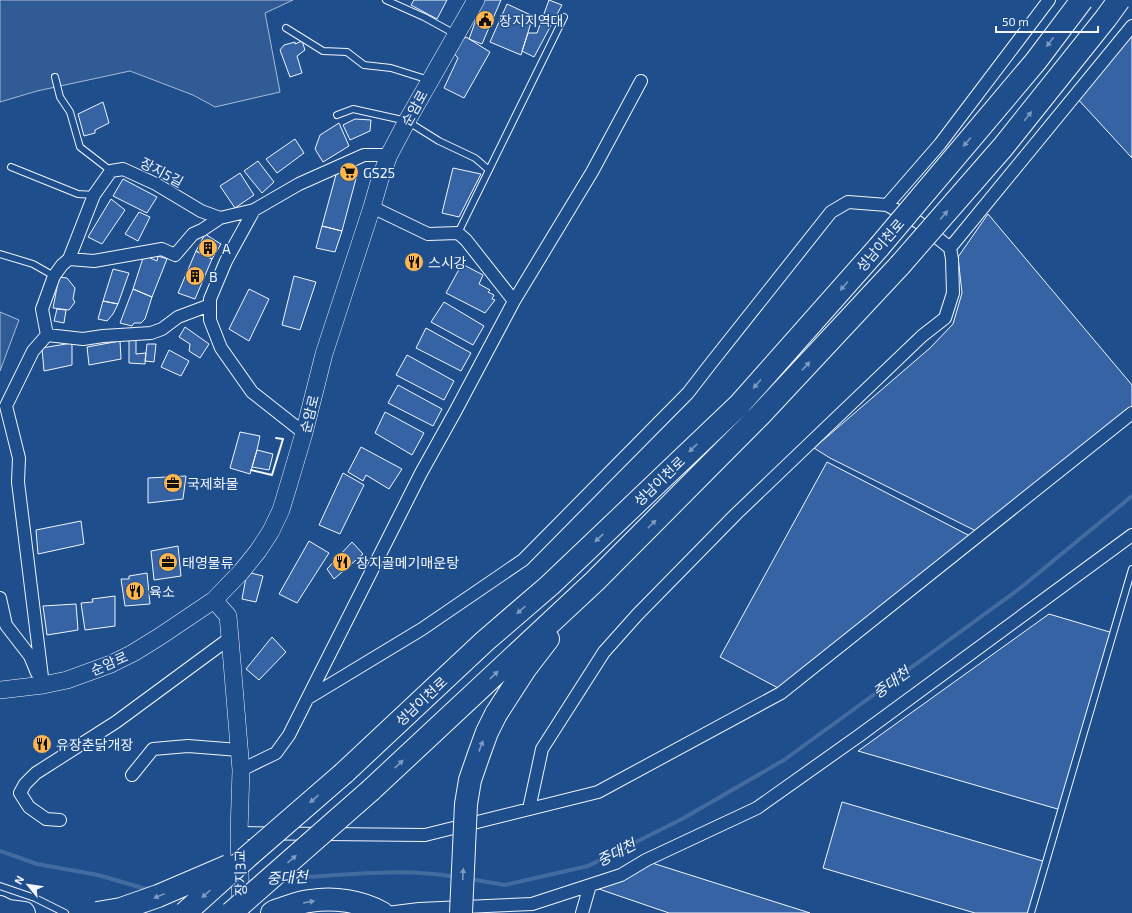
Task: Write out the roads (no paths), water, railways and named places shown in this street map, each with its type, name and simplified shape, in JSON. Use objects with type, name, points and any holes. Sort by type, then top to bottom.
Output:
[{"type":"highway","name":"성남이천로","points":[[185,913],[344,773],[485,641],[558,577],[739,405],[879,247],[1036,61],[1082,0]]},
{"type":"highway","name":"성남이천로","points":[[231,913],[371,790],[576,599],[760,415],[900,265],[1003,147],[1119,0]]},
{"type":"highway","points":[[461,913],[466,804],[469,786],[487,732],[496,714],[525,669],[595,581]]},
{"type":"highway","points":[[97,913],[121,909],[158,896],[246,858]]},
{"type":"highway","points":[[272,913],[274,911],[310,901],[339,899],[374,908],[382,913]]},
{"type":"street","name":"순암로","points":[[0,690],[43,685],[67,680],[127,656],[159,637],[214,600],[241,572],[258,551],[271,531],[281,510],[304,434],[324,354],[389,155],[407,120],[476,0]]},
{"type":"street","points":[[887,205],[940,144],[1049,0]]},
{"type":"street","points":[[950,248],[1132,26]]},
{"type":"street","points":[[240,770],[276,753],[289,734],[420,473],[455,412],[514,301],[592,172],[642,81]]},
{"type":"street","points":[[69,258],[94,261],[162,249],[175,255],[193,234],[220,218],[254,210],[299,184],[364,155],[389,155]]},
{"type":"street","name":"장지5길","points":[[111,171],[123,169],[156,184],[201,211],[220,218]]},
{"type":"street","points":[[47,335],[42,309],[54,276],[62,264],[69,258],[95,195],[111,171]]},
{"type":"street","points":[[308,698],[422,629],[523,560],[688,393],[831,212],[848,202],[887,205],[918,222],[950,248],[952,259],[953,293],[946,318],[916,342],[736,514],[637,615],[604,652],[542,749],[529,809]]},
{"type":"street","points":[[372,207],[428,234],[458,233],[466,240],[514,301]]},
{"type":"street","points":[[254,210],[226,261],[210,299],[210,320],[221,348],[252,392],[304,434]]},
{"type":"street","points":[[47,335],[83,339],[103,336],[151,333],[162,329],[178,317],[210,305]]},
{"type":"street","points":[[43,685],[18,482],[19,458],[5,397],[33,350],[47,335]]},
{"type":"street","points":[[240,833],[425,835],[598,792],[781,693],[1132,413]]},
{"type":"street","points":[[387,913],[419,909],[532,904],[620,874],[646,860],[758,808],[1132,536]]},
{"type":"street","points":[[0,598],[6,625],[30,656],[43,685]]},
{"type":"street","name":"장지3교","points":[[214,600],[228,616],[230,638],[240,770],[241,913]]},
{"type":"street","points":[[60,820],[46,819],[29,807],[20,794],[25,784],[36,773],[116,722],[230,638]]},
{"type":"street","points":[[132,775],[153,749],[188,746],[239,750]]},
{"type":"street","points":[[582,913],[590,885]]},
{"type":"lane","points":[[386,0],[424,17],[456,34]]},
{"type":"lane","points":[[458,233],[564,17]]},
{"type":"lane","points":[[286,28],[323,51],[347,52],[364,65],[391,68],[429,81]]},
{"type":"lane","points":[[55,77],[60,97],[70,112],[80,147],[111,171]]},
{"type":"lane","points":[[338,115],[353,109],[407,120],[439,141],[475,158],[488,170]]},
{"type":"lane","points":[[11,167],[78,194],[95,195]]},
{"type":"lane","points":[[0,254],[33,264],[54,276]]},
{"type":"lane","points":[[1031,913],[1132,569]]},
{"type":"lane","points":[[0,886],[35,898],[65,913]]},
{"type":"waterway","name":"중대천","points":[[470,879],[505,885],[588,866],[682,819],[784,760],[1019,589],[1132,496]]},
{"type":"waterway","name":"중대천","points":[[0,851],[37,864],[98,875],[146,889],[150,888]]},
{"type":"waterway","name":"중대천","points":[[283,878],[391,872],[434,874],[455,877]]},
{"type":"place","name":"장지지역대","points":[[485,20]]},
{"type":"place","name":"GS25","points":[[349,172]]},
{"type":"place","name":"A","points":[[208,248]]},
{"type":"place","name":"스시강","points":[[414,262]]},
{"type":"place","name":"B","points":[[195,276]]},
{"type":"place","name":"국제화물","points":[[173,483]]},
{"type":"place","name":"태영물류","points":[[168,562]]},
{"type":"place","name":"장지골메기매운탕","points":[[342,562]]},
{"type":"place","name":"육소","points":[[135,591]]},
{"type":"place","name":"유장춘닭개장","points":[[42,744]]}]
